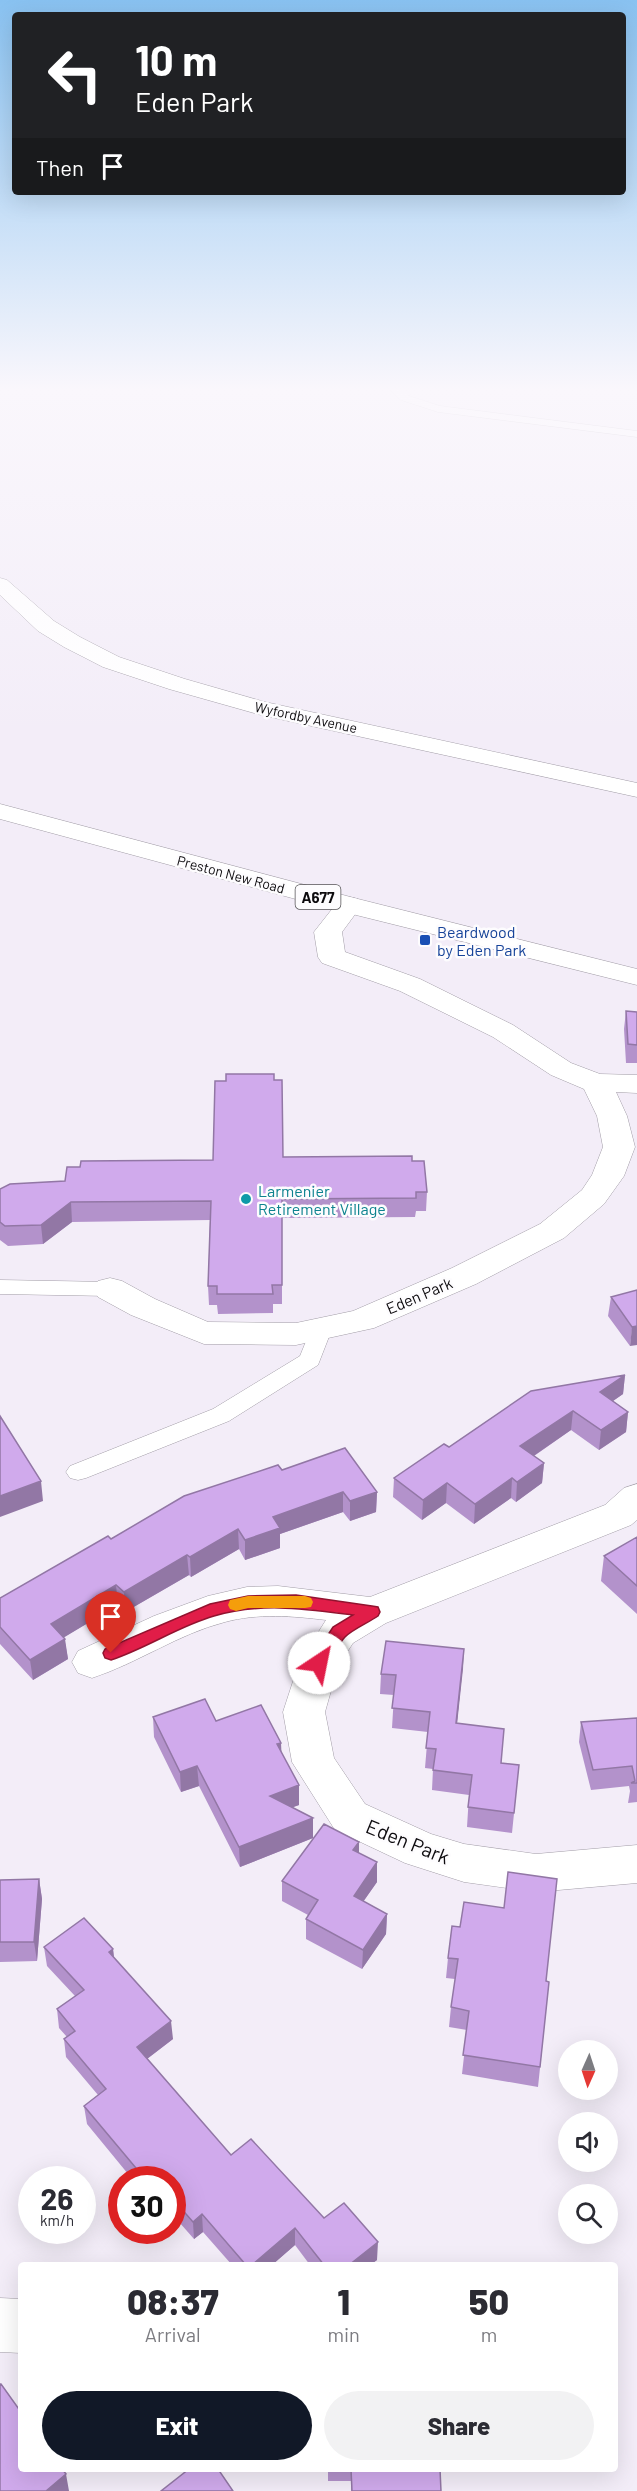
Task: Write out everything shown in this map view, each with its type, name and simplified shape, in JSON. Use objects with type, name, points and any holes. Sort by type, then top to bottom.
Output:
[{"type":"main road","name":"Wyfordby Avenue","points":[[0,584],[46,626],[72,642],[111,662],[177,684],[261,708],[637,790]]},
{"type":"main road","name":"Preston New Road","points":[[0,811],[349,905],[637,977]]},
{"type":"main road","points":[[349,905],[328,932],[333,957],[410,985],[503,1031],[561,1069],[596,1083],[637,1084]]},
{"type":"main road","name":"Eden Park","points":[[110,1289],[142,1307],[204,1333],[296,1335],[362,1320],[464,1276],[552,1231],[593,1197],[608,1176],[619,1147],[612,1116],[596,1083]]},
{"type":"main road","name":"Eden Park","points":[[637,1498],[618,1515],[372,1612],[339,1632],[319,1663],[303,1712],[313,1762],[350,1816],[421,1850],[464,1863],[536,1873],[637,1864]]},
{"type":"main road","name":"Eden Park","points":[[92,1662],[210,1611],[248,1602],[296,1601],[372,1612]]},
{"type":"main road","points":[[0,2325],[18,2326]]},
{"type":"lane","points":[[0,1287],[110,1289]]},
{"type":"lane","points":[[78,1472],[221,1415],[310,1360],[321,1329]]},
{"type":"building","points":[[626,1011],[637,1012],[637,1045],[628,1044]]},
{"type":"building","name":"Larmenier Retirement Village","points":[[226,1074],[274,1074],[274,1080],[282,1080],[283,1157],[412,1156],[412,1161],[424,1161],[427,1192],[416,1192],[416,1198],[282,1199],[282,1285],[272,1285],[273,1294],[217,1294],[217,1286],[208,1286],[211,1201],[71,1202],[41,1225],[5,1226],[0,1222],[0,1189],[10,1184],[65,1181],[67,1167],[80,1167],[81,1161],[213,1160],[215,1081],[226,1081]]},
{"type":"building","points":[[637,1290],[637,1326],[632,1327],[611,1297]]},
{"type":"building","points":[[625,1375],[600,1392],[628,1412],[601,1430],[573,1411],[520,1446],[544,1463],[517,1482],[512,1478],[475,1504],[447,1483],[423,1500],[394,1478],[444,1444],[449,1447],[531,1391]]},
{"type":"building","points":[[0,1416],[41,1481],[0,1496]]},
{"type":"building","points":[[345,1448],[377,1492],[350,1501],[343,1492],[273,1517],[280,1528],[245,1540],[238,1529],[190,1557],[187,1555],[124,1592],[116,1585],[51,1624],[65,1639],[30,1660],[0,1627],[0,1598],[108,1536],[111,1539],[184,1496],[278,1465],[282,1470]]},
{"type":"building","points":[[637,1537],[637,1586],[604,1556]]},
{"type":"building","points":[[386,1641],[464,1649],[456,1723],[504,1729],[501,1763],[519,1765],[514,1813],[468,1807],[472,1775],[433,1770],[436,1749],[426,1748],[430,1712],[392,1708],[396,1675],[381,1674]]},
{"type":"building","points":[[205,1699],[216,1721],[261,1705],[281,1743],[277,1744],[299,1785],[270,1796],[313,1818],[239,1847],[197,1766],[180,1772],[153,1717]]},
{"type":"building","points":[[637,1718],[637,1783],[631,1783],[635,1781],[632,1766],[593,1770],[581,1722]]},
{"type":"building","points":[[324,1824],[359,1842],[353,1850],[377,1862],[354,1896],[387,1914],[363,1950],[306,1919],[318,1900],[282,1881]]},
{"type":"building","points":[[508,1872],[557,1879],[540,2067],[463,2055],[469,2011],[451,2007],[458,1959],[448,1958],[452,1926],[460,1927],[464,1902],[504,1908]]},
{"type":"building","points":[[39,1879],[34,1942],[0,1942],[0,1880]]},
{"type":"building","points":[[84,1918],[113,1949],[109,1952],[171,2021],[137,2047],[231,2155],[251,2139],[324,2218],[344,2203],[378,2242],[353,2262],[322,2262],[295,2228],[255,2262],[243,2262],[202,2214],[193,2222],[186,2214],[186,2166],[134,2166],[84,2106],[106,2089],[64,2039],[75,2031],[57,2009],[84,1990],[44,1947]]},
{"type":"building","points":[[1,2384],[18,2408],[18,2472],[64,2472],[66,2474],[46,2491],[0,2491]]},
{"type":"building","points":[[185,2472],[220,2472],[233,2491],[161,2491]]},
{"type":"building","points":[[351,2472],[440,2472],[441,2491],[352,2491]]},
{"type":"slow traffic","points":[[236,1605],[248,1602],[305,1602]]},
{"type":"place","name":"Beardwood by Eden Park","points":[[425,940]]},
{"type":"place","name":"Larmenier Retirement Village","points":[[246,1199]]},
{"type":"route","points":[[111,1653],[210,1611],[248,1602],[296,1601],[372,1612],[339,1632],[319,1663]]}]
